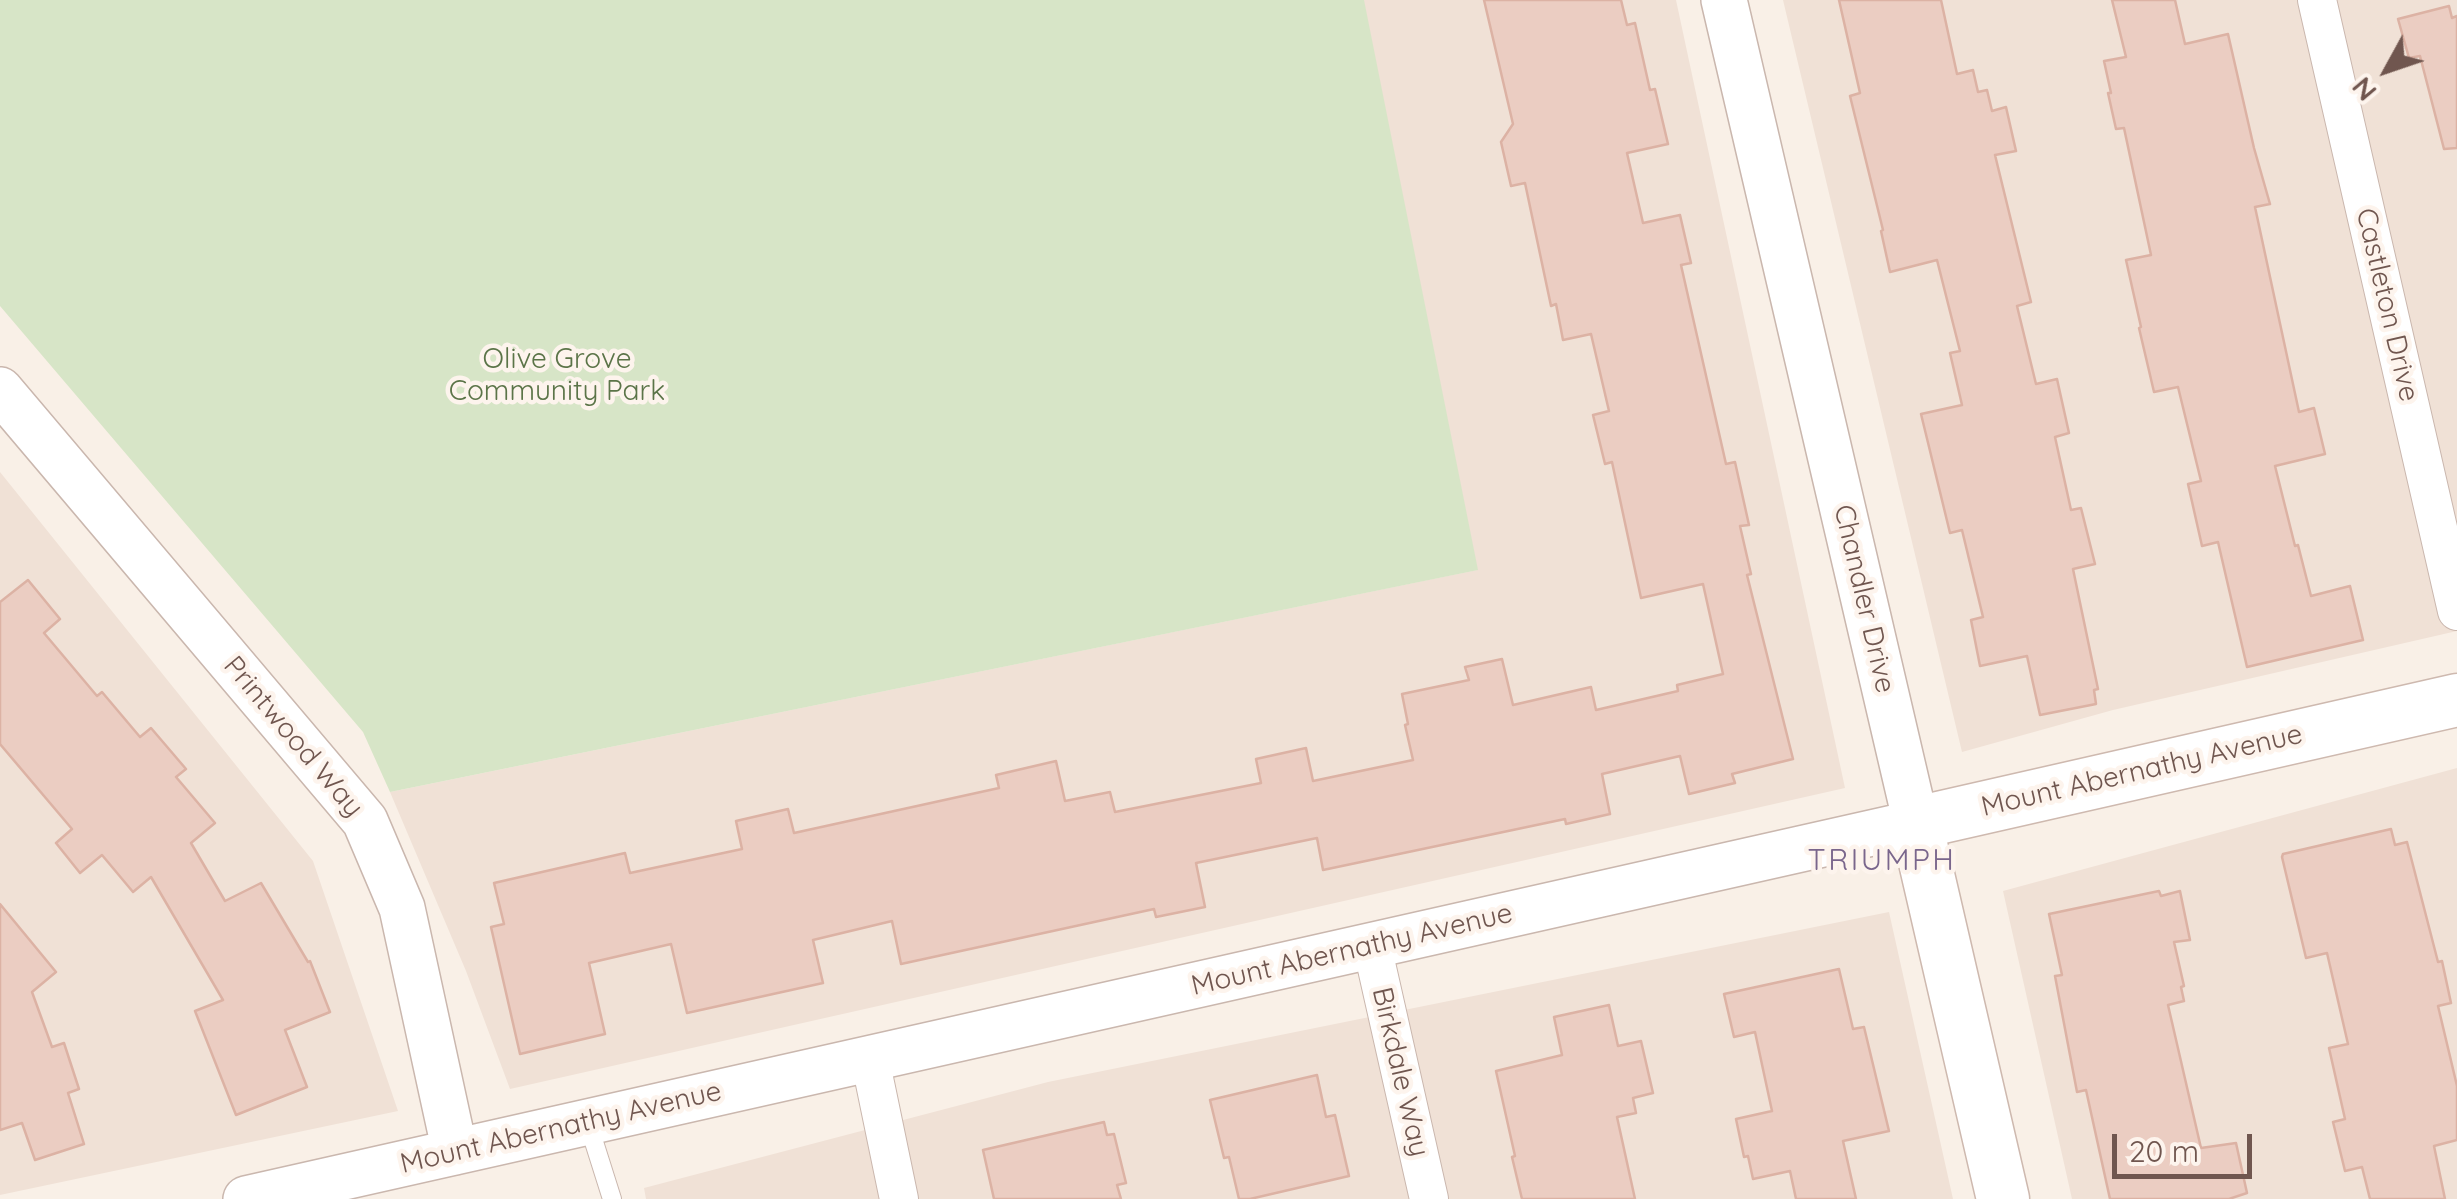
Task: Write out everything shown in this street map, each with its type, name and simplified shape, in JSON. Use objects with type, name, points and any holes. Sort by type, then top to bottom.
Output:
[{"type":"main road","name":"Mount Abernathy Avenue","points":[[1916,822],[2457,700]]},
{"type":"main road","name":"Chandler Drive","points":[[1916,822],[2003,1199]]},
{"type":"street","name":"Chandler Drive","points":[[1724,0],[1916,822]]},
{"type":"street","name":"Castleton Drive","points":[[2317,0],[2457,611]]},
{"type":"street","name":"Printwood Way","points":[[0,390],[365,822],[402,908],[455,1152]]},
{"type":"street","name":"Mount Abernathy Avenue","points":[[246,1199],[1916,822]]},
{"type":"street","name":"Birkdale Way","points":[[1372,946],[1429,1199]]},
{"type":"street","points":[[870,1058],[898,1199]]},
{"type":"lane","points":[[588,1122],[612,1199]]},
{"type":"shaded area","points":[[1363,0],[1676,0],[1845,788],[510,1089],[466,971],[390,792],[1477,570]]},
{"type":"shaded area","points":[[1783,0],[2457,0],[2457,631],[2113,710],[1962,752]]},
{"type":"shaded area","points":[[0,472],[313,861],[398,1111],[0,1195]]},
{"type":"shaded area","points":[[2457,768],[2457,1199],[2072,1199],[2003,891]]},
{"type":"shaded area","points":[[1889,912],[1953,1199],[646,1199],[644,1188],[1048,1082]]},
{"type":"green space","name":"Olive Grove Community Park","points":[[0,0],[1364,0],[1478,570],[390,792],[363,732],[0,306]]},
{"type":"building","points":[[1484,0],[1621,0],[1627,25],[1635,23],[1650,90],[1655,89],[1668,144],[1627,153],[1643,223],[1680,215],[1691,263],[1681,265],[1726,464],[1735,462],[1749,525],[1740,526],[1751,574],[1747,575],[1793,759],[1732,774],[1735,783],[1689,794],[1680,756],[1602,774],[1610,814],[1566,824],[1565,819],[1323,870],[1317,838],[1196,863],[1205,907],[1156,917],[1154,909],[901,964],[892,921],[813,940],[823,983],[687,1013],[671,944],[589,963],[605,1034],[520,1054],[491,927],[504,924],[494,883],[625,853],[630,873],[742,849],[736,821],[788,809],[794,833],[999,788],[996,775],[1056,761],[1065,801],[1110,792],[1115,812],[1261,783],[1256,759],[1306,748],[1313,781],[1413,760],[1402,694],[1469,680],[1465,667],[1502,659],[1513,705],[1591,687],[1596,710],[1678,691],[1677,685],[1723,674],[1703,584],[1641,598],[1612,462],[1605,464],[1593,415],[1609,411],[1591,334],[1563,340],[1556,304],[1551,306],[1525,183],[1511,186],[1501,142],[1513,124]]},
{"type":"building","points":[[1839,0],[1941,0],[1957,74],[1973,70],[1978,92],[1987,90],[1992,111],[2006,107],[2016,151],[1995,155],[2031,302],[2017,306],[2036,384],[2057,379],[2069,433],[2055,437],[2071,510],[2081,508],[2095,564],[2073,569],[2098,689],[2094,690],[2096,704],[2040,715],[2027,656],[1980,666],[1971,620],[1983,617],[1962,530],[1950,533],[1921,414],[1962,405],[1950,353],[1960,351],[1937,260],[1890,272],[1850,96],[1860,93]]},
{"type":"building","points":[[2112,0],[2175,0],[2185,44],[2228,34],[2270,204],[2255,207],[2299,412],[2314,408],[2325,454],[2275,466],[2311,596],[2350,586],[2363,640],[2247,667],[2218,542],[2202,546],[2188,484],[2201,481],[2178,387],[2154,392],[2139,328],[2126,260],[2151,255],[2124,128],[2116,129],[2108,93],[2104,61],[2126,57]]},
{"type":"building","points":[[2449,6],[2452,18],[2457,16],[2457,148],[2444,149],[2420,56],[2409,58],[2398,19]]},
{"type":"building","points":[[28,580],[60,619],[44,633],[97,696],[102,692],[140,737],[151,728],[186,769],[176,777],[215,823],[191,843],[225,901],[261,883],[310,961],[330,1012],[285,1030],[307,1087],[236,1115],[195,1011],[223,1000],[151,877],[133,892],[102,855],[80,873],[56,843],[72,829],[0,744],[0,602]]},
{"type":"building","points":[[2391,829],[2395,845],[2407,842],[2451,1003],[2438,1006],[2457,1086],[2457,1140],[2434,1146],[2445,1199],[2370,1199],[2362,1167],[2345,1171],[2333,1122],[2345,1119],[2329,1048],[2348,1044],[2327,953],[2306,958],[2282,857]]},
{"type":"building","points":[[2159,891],[2161,896],[2180,891],[2190,940],[2174,942],[2184,1001],[2168,1005],[2201,1148],[2236,1143],[2247,1193],[2229,1199],[2110,1199],[2086,1090],[2077,1092],[2055,976],[2062,975],[2049,914]]},
{"type":"building","points":[[0,904],[56,972],[32,992],[52,1047],[64,1043],[79,1089],[68,1093],[84,1144],[35,1160],[22,1123],[0,1130]]},
{"type":"building","points":[[1839,969],[1853,1029],[1864,1027],[1889,1131],[1843,1141],[1856,1199],[1796,1199],[1790,1171],[1753,1179],[1748,1156],[1744,1157],[1736,1119],[1772,1111],[1755,1032],[1734,1037],[1724,994]]},
{"type":"building","points":[[1609,1005],[1618,1046],[1641,1041],[1653,1093],[1633,1098],[1636,1113],[1617,1117],[1635,1199],[1522,1199],[1496,1071],[1562,1055],[1554,1017]]},
{"type":"building","points":[[1317,1075],[1326,1117],[1335,1115],[1349,1176],[1239,1199],[1210,1100]]},
{"type":"building","points":[[1104,1122],[1107,1135],[1114,1134],[1126,1183],[1117,1185],[1121,1199],[994,1199],[983,1150]]},
{"type":"district","name":"TRIUMPH","points":[[1882,861]]}]
